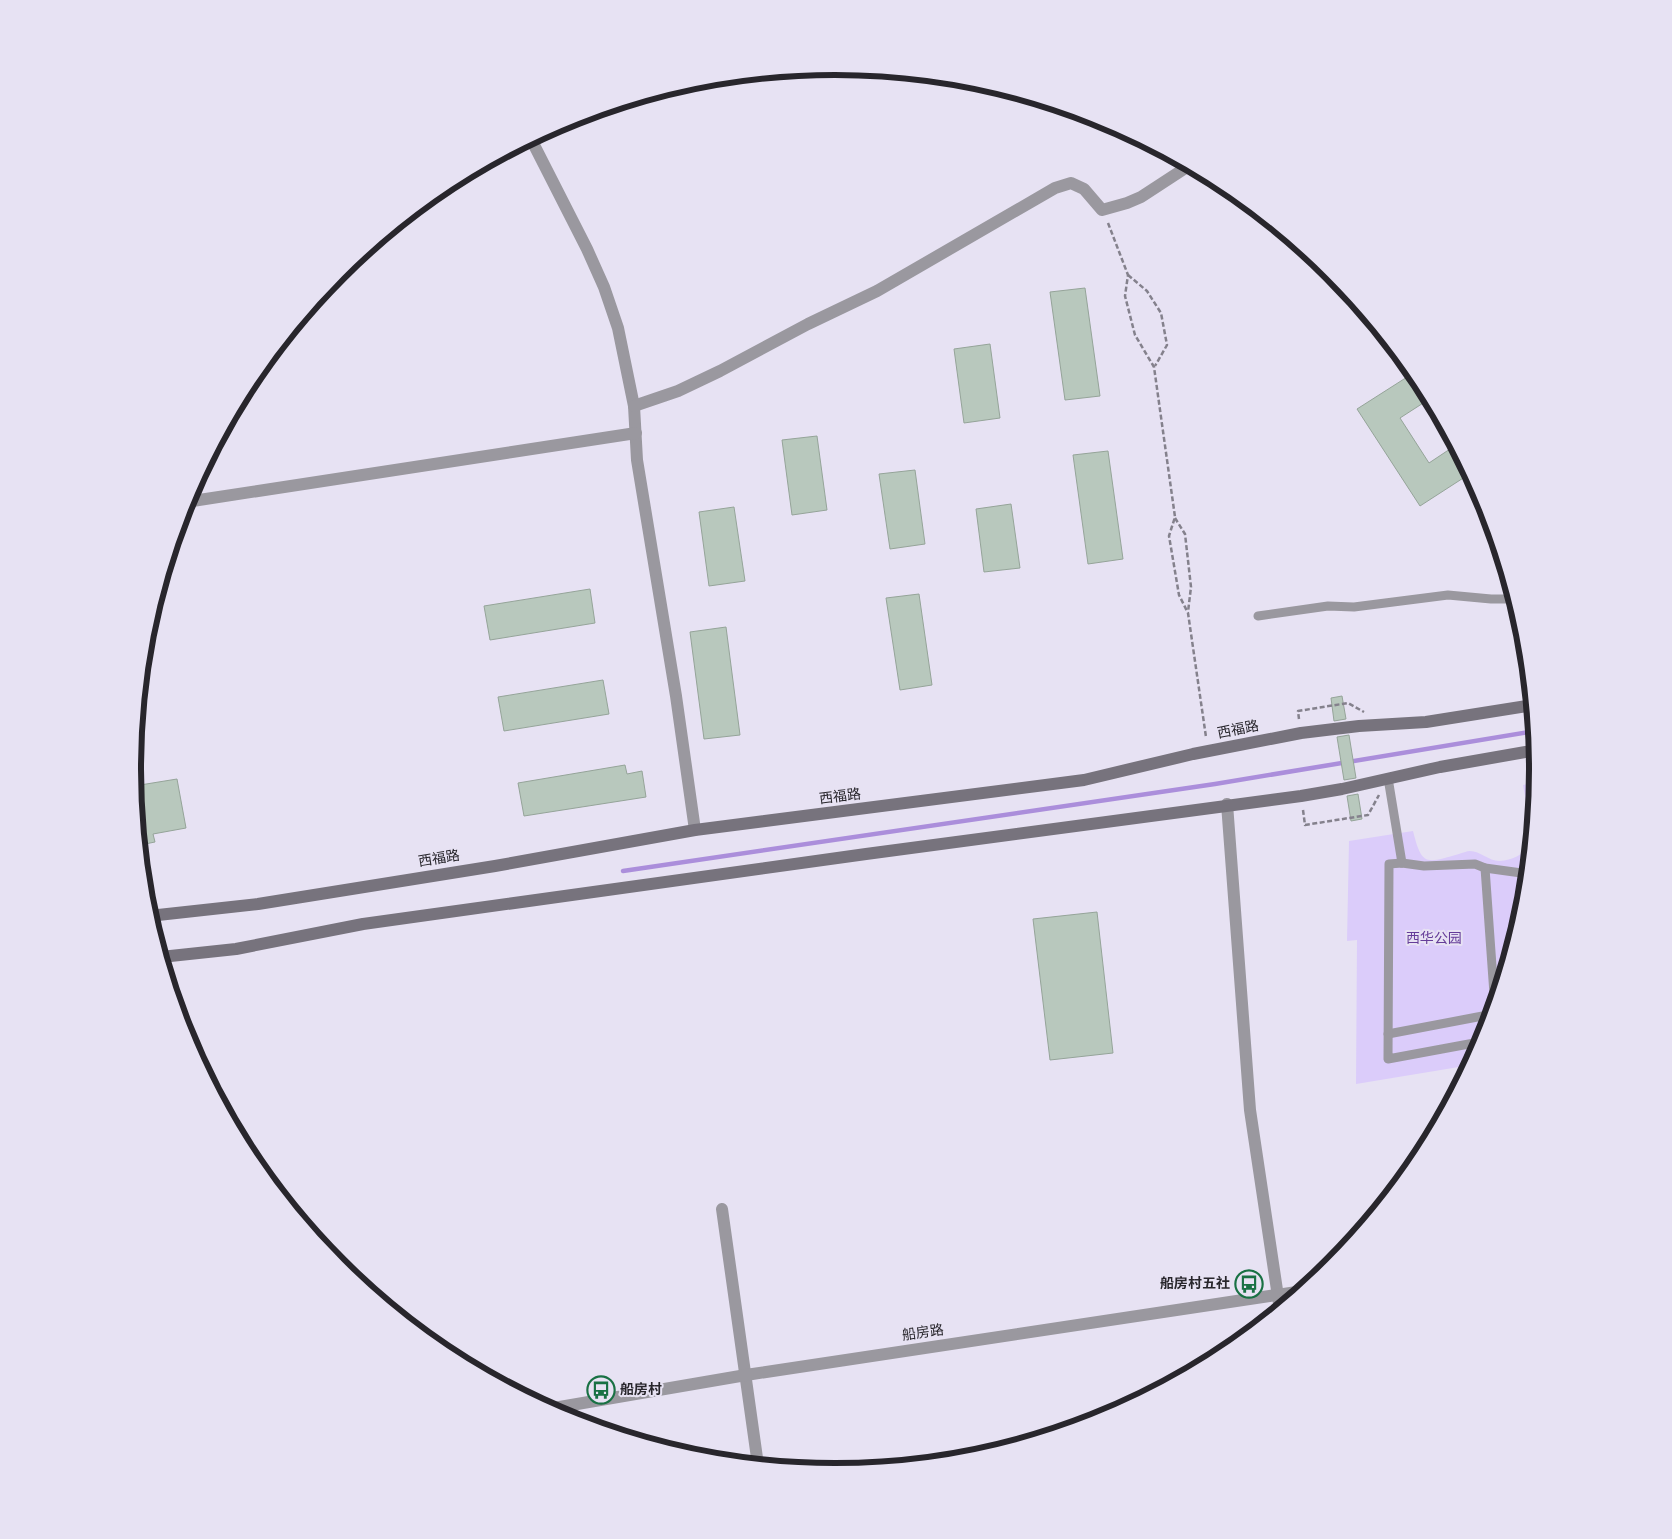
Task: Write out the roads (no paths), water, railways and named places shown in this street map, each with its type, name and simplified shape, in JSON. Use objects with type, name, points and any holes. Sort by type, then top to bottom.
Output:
[{"type":"main road","name":"西福路","points":[[157,915],[258,904],[486,867],[695,830],[1084,780],[1208,751],[1301,733],[1359,726],[1426,722],[1527,706]]},
{"type":"main road","points":[[167,956],[236,949],[363,924],[1342,789],[1440,767],[1530,751]]},
{"type":"street","points":[[534,145],[587,249],[604,287],[618,328],[634,406],[637,460],[676,696],[695,830]]},
{"type":"street","points":[[634,406],[678,391],[877,290],[1055,188],[1070,183],[1084,189],[1102,210],[1141,197],[1184,169]]},
{"type":"street","points":[[196,501],[636,433]]},
{"type":"street","points":[[1227,804],[1250,1110],[1279,1304]]},
{"type":"street","points":[[722,1209],[757,1459]]},
{"type":"street","name":"船房路","points":[[561,1407],[746,1374],[1293,1293]]},
{"type":"lane","points":[[1258,616],[1328,606],[1354,607],[1448,595],[1509,599]]},
{"type":"lane","points":[[1388,778],[1402,863]]},
{"type":"lane","points":[[1474,1043],[1388,1059],[1389,864],[1402,863],[1424,866],[1475,864],[1485,868],[1523,873]]},
{"type":"lane","points":[[1485,868],[1494,993]]},
{"type":"lane","points":[[1388,1034],[1485,1015]]},
{"type":"waterway","points":[[623,871],[1215,784],[1529,732]]},
{"type":"place","name":"船房村五社","points":[[1249,1284]]},
{"type":"place","name":"船房村","points":[[601,1390]]},
{"type":"park label","name":"西华公园","points":[[1434,939]]}]
